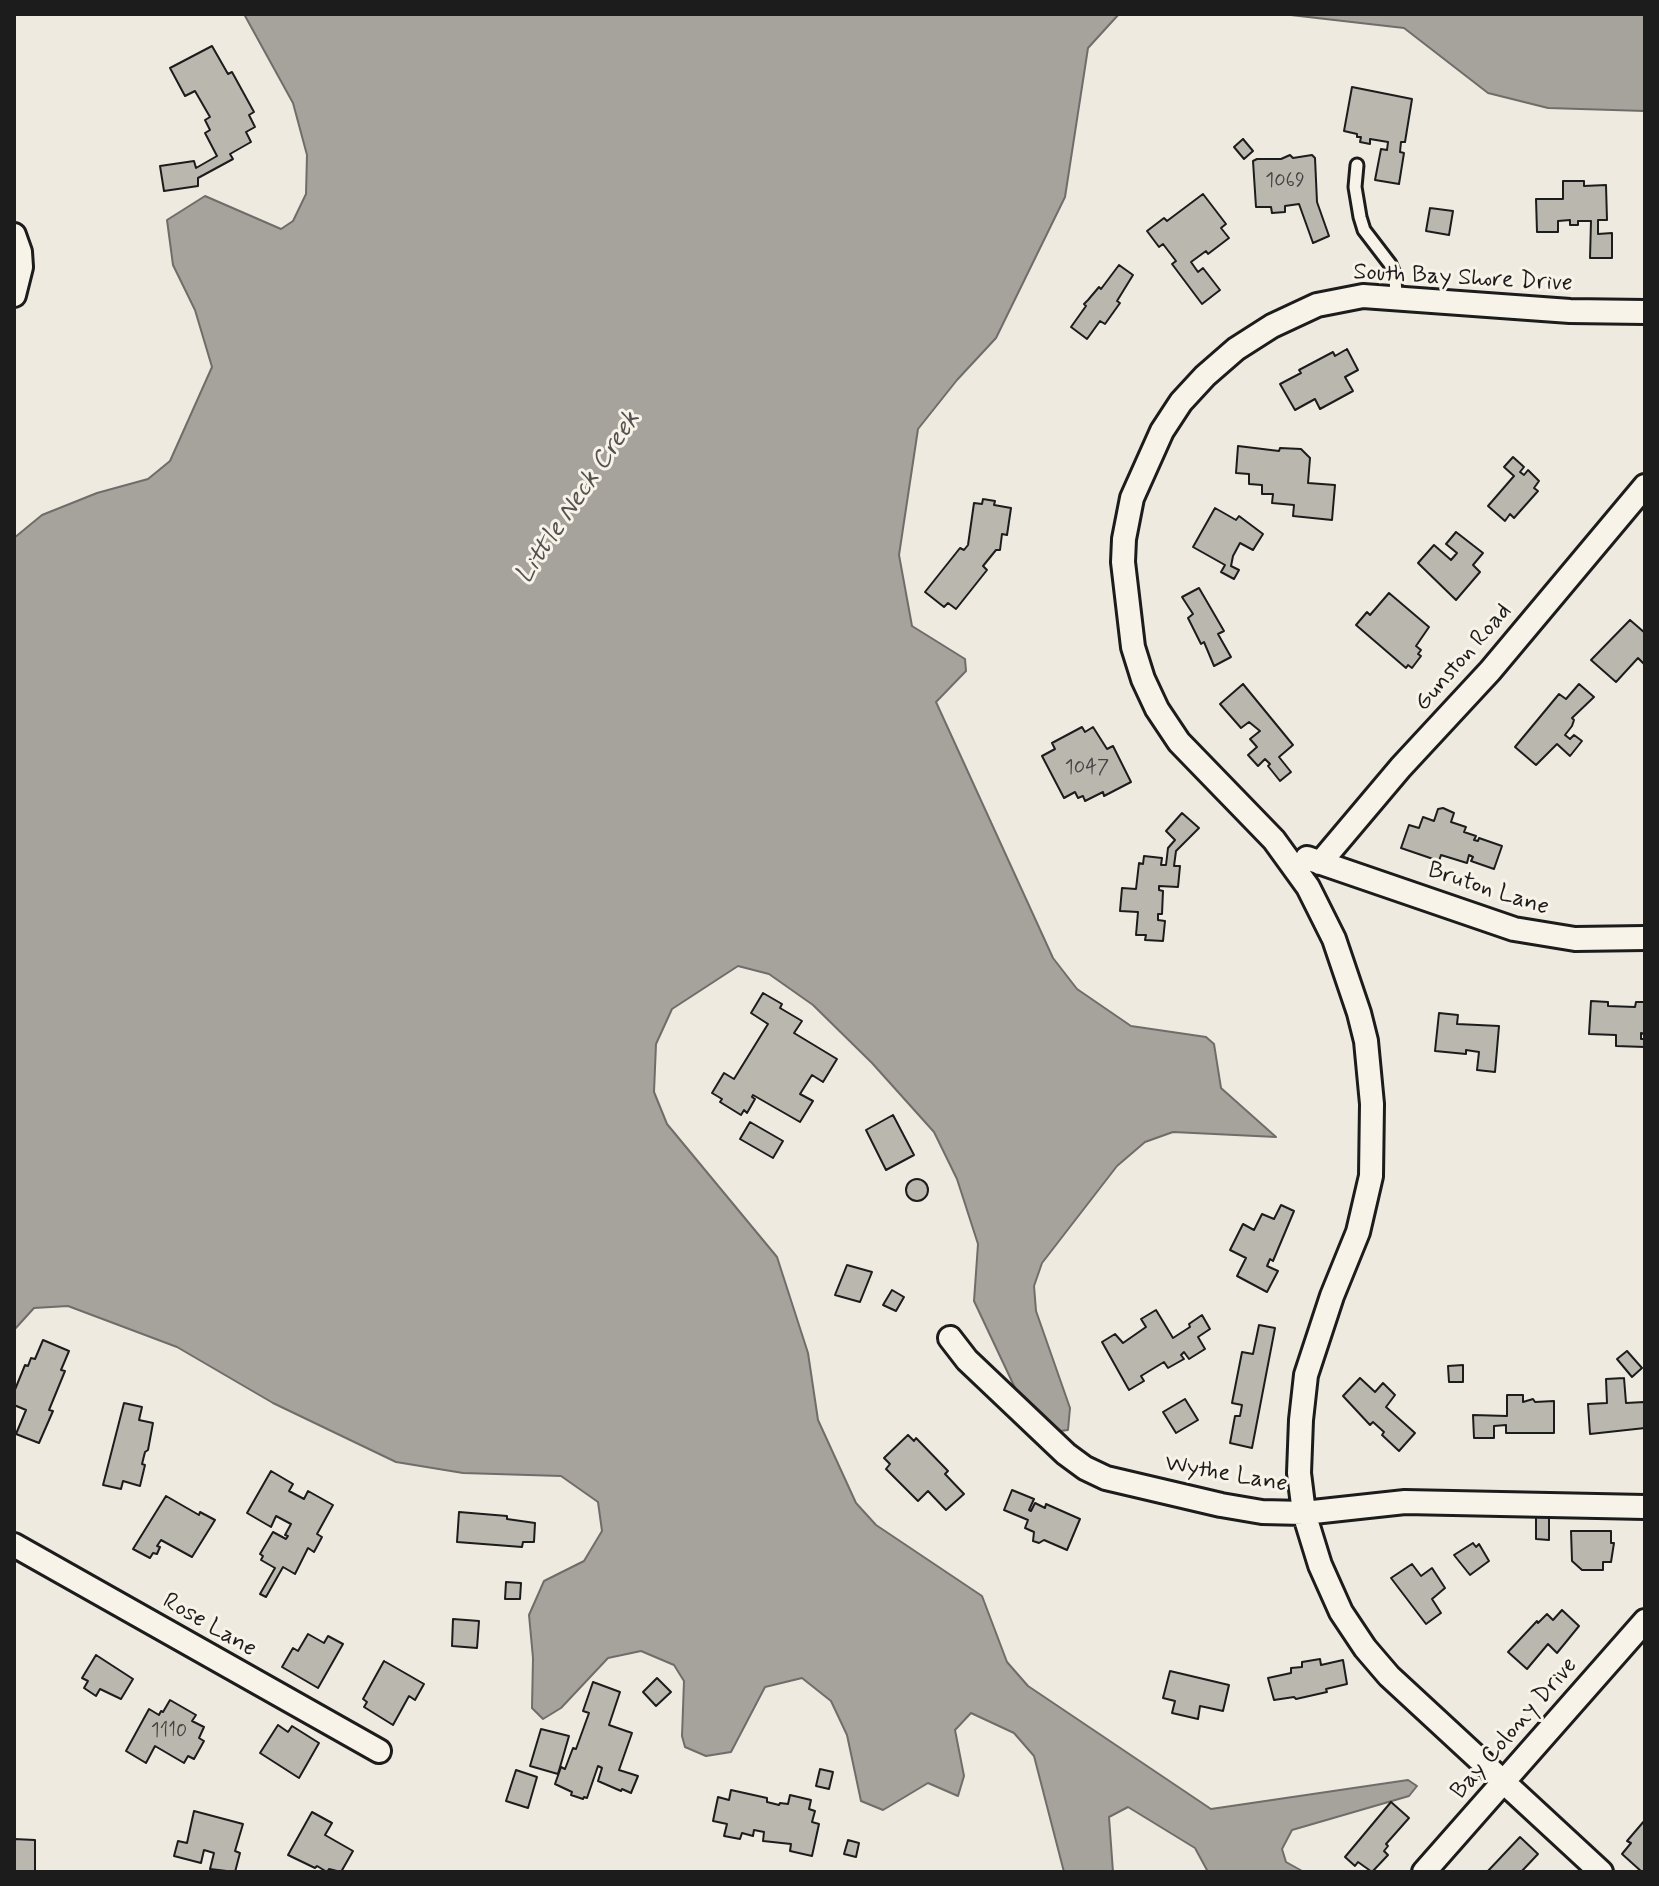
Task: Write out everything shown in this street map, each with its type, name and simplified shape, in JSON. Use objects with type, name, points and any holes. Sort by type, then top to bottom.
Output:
[{"type":"street","points":[[14,235],[21,267],[14,295]]},
{"type":"street","name":"South Bay Shore Drive","points":[[1601,1872],[1389,1676],[1341,1612],[1320,1565],[1304,1513],[1299,1473],[1301,1420],[1306,1375],[1332,1296],[1358,1232],[1371,1176],[1373,1147],[1366,1041],[1327,924],[1308,887],[1283,851],[1179,742],[1157,709],[1133,647],[1123,562],[1127,521],[1146,463],[1162,431],[1181,402],[1205,376],[1236,349],[1272,326],[1317,305],[1363,296],[1570,311],[1645,312]]},
{"type":"street","name":"Gunston Road","points":[[1320,863],[1401,767],[1490,671],[1645,486]]},
{"type":"street","name":"Bruton Lane","points":[[1283,851],[1514,929],[1575,939],[1645,938]]},
{"type":"street","name":"Wythe Lane","points":[[950,1338],[967,1360],[1066,1454],[1106,1478],[1262,1512],[1304,1513],[1405,1502],[1645,1507]]},
{"type":"street","name":"Rose Lane","points":[[14,1545],[379,1751]]},
{"type":"street","name":"Bay Colony Drive","points":[[1424,1872],[1645,1621]]},
{"type":"lane","points":[[1357,165],[1355,187],[1360,217],[1364,230],[1390,264],[1395,276],[1396,297]]},
{"type":"water","name":"Little Neck Creek","points":[[244,14],[1119,14],[1088,48],[1065,197],[996,338],[918,429],[899,555],[912,626],[965,659],[966,671],[936,702],[1053,958],[1077,989],[1131,1026],[1206,1037],[1214,1044],[1221,1088],[1276,1137],[1173,1132],[1145,1142],[1117,1166],[1042,1263],[1034,1286],[1036,1311],[1070,1408],[1068,1430],[1053,1432],[1024,1407],[974,1301],[978,1244],[957,1179],[934,1132],[872,1063],[813,1005],[769,974],[738,966],[672,1009],[656,1044],[654,1092],[667,1124],[777,1257],[808,1353],[818,1420],[856,1503],[876,1525],[982,1596],[1007,1662],[1028,1686],[1211,1809],[1408,1780],[1417,1786],[1409,1796],[1292,1830],[1282,1849],[1286,1862],[1304,1872],[1208,1872],[1195,1848],[1128,1807],[1109,1817],[1113,1872],[1064,1872],[1034,1756],[1014,1733],[971,1713],[955,1730],[964,1776],[958,1796],[928,1783],[883,1810],[861,1801],[847,1735],[831,1701],[802,1678],[765,1687],[731,1752],[706,1756],[685,1747],[682,1736],[684,1681],[674,1665],[641,1651],[608,1658],[561,1708],[543,1719],[532,1708],[533,1658],[529,1615],[544,1581],[584,1561],[602,1531],[598,1502],[561,1476],[463,1473],[396,1462],[273,1403],[177,1347],[68,1306],[34,1308],[14,1330],[14,538],[42,515],[97,493],[148,479],[170,461],[212,367],[195,310],[173,265],[167,220],[205,196],[281,229],[293,221],[306,194],[307,155],[293,103]]},
{"type":"water","points":[[1282,14],[1645,14],[1645,111],[1548,108],[1488,93],[1404,28]]},
{"type":"building","points":[[212,46],[228,74],[232,72],[254,112],[249,115],[255,127],[246,132],[251,142],[230,154],[233,159],[198,178],[198,186],[164,191],[160,166],[194,161],[196,168],[217,156],[205,133],[210,130],[205,120],[210,117],[195,91],[185,96],[170,68]]},
{"type":"building","points":[[1352,87],[1412,99],[1405,142],[1401,142],[1400,152],[1404,153],[1399,184],[1375,180],[1381,149],[1387,150],[1388,142],[1370,139],[1370,144],[1360,142],[1361,137],[1357,134],[1344,131]]},
{"type":"building","points":[[1243,139],[1253,151],[1244,159],[1234,147]]},
{"type":"building","points":[[1290,155],[1293,158],[1312,155],[1315,158],[1317,202],[1329,236],[1313,243],[1299,204],[1285,206],[1285,212],[1272,213],[1271,207],[1256,207],[1253,161],[1281,159]]},
{"type":"building","points":[[1563,181],[1584,181],[1584,186],[1606,185],[1607,220],[1598,220],[1598,234],[1612,233],[1612,258],[1590,258],[1591,221],[1578,221],[1578,225],[1570,225],[1570,220],[1558,221],[1558,232],[1537,232],[1536,199],[1563,199]]},
{"type":"building","points":[[1203,194],[1226,224],[1221,228],[1229,238],[1191,262],[1198,272],[1203,268],[1220,290],[1202,304],[1172,264],[1176,261],[1163,244],[1159,247],[1147,231],[1164,218],[1167,221]]},
{"type":"building","points":[[1430,208],[1453,211],[1449,235],[1426,231]]},
{"type":"building","points":[[1119,265],[1133,275],[1117,301],[1120,303],[1105,324],[1100,321],[1087,339],[1071,327],[1086,306],[1084,304],[1099,287],[1101,289]]},
{"type":"building","points":[[1347,349],[1358,370],[1345,377],[1353,391],[1320,409],[1315,399],[1295,410],[1280,384],[1333,352],[1335,356]]},
{"type":"building","points":[[1238,446],[1279,451],[1280,448],[1301,449],[1310,458],[1308,483],[1335,485],[1332,520],[1293,516],[1294,505],[1272,503],[1273,494],[1262,494],[1262,485],[1249,484],[1249,474],[1236,473]]},
{"type":"building","points":[[1513,457],[1524,467],[1520,472],[1524,475],[1528,470],[1539,481],[1534,488],[1538,491],[1514,518],[1510,514],[1505,521],[1488,506],[1514,476],[1504,467]]},
{"type":"building","points":[[983,499],[1011,508],[1007,535],[1002,534],[1000,550],[996,550],[983,566],[987,570],[956,609],[948,603],[944,607],[925,592],[960,548],[964,550],[968,545],[974,503],[982,504]]},
{"type":"building","points":[[1215,508],[1236,520],[1239,516],[1263,534],[1253,550],[1240,543],[1231,566],[1239,570],[1234,579],[1221,572],[1225,565],[1193,547]]},
{"type":"building","points":[[1456,532],[1483,553],[1473,565],[1480,572],[1456,600],[1418,563],[1434,545],[1451,560],[1457,553],[1446,544]]},
{"type":"building","points":[[1199,588],[1224,631],[1218,634],[1231,657],[1214,666],[1204,642],[1201,644],[1188,618],[1193,614],[1182,597]]},
{"type":"building","points":[[1389,593],[1429,627],[1416,646],[1421,650],[1418,654],[1421,656],[1412,668],[1408,665],[1406,668],[1356,625],[1367,612],[1370,615]]},
{"type":"building","points":[[1630,620],[1645,633],[1645,665],[1638,658],[1616,682],[1591,660]]},
{"type":"building","points":[[1243,684],[1293,745],[1279,757],[1291,772],[1280,781],[1265,759],[1258,766],[1248,755],[1257,747],[1250,739],[1260,731],[1249,722],[1241,728],[1220,704]]},
{"type":"building","points":[[1579,684],[1594,697],[1572,718],[1572,726],[1565,735],[1570,739],[1574,735],[1582,741],[1570,756],[1557,744],[1536,765],[1515,747],[1559,694],[1566,699]]},
{"type":"building","points":[[1082,727],[1085,732],[1093,727],[1107,749],[1113,746],[1131,782],[1104,796],[1103,792],[1085,801],[1083,796],[1078,798],[1075,792],[1064,798],[1042,756],[1055,749],[1052,743]]},
{"type":"building","points":[[1438,809],[1454,813],[1451,822],[1466,827],[1464,832],[1476,836],[1474,840],[1478,841],[1479,838],[1502,846],[1494,869],[1471,861],[1473,857],[1469,855],[1467,863],[1441,855],[1439,861],[1401,848],[1409,825],[1419,828],[1423,817],[1434,821]]},
{"type":"building","points":[[1182,813],[1199,828],[1176,851],[1174,866],[1180,866],[1178,887],[1159,886],[1159,890],[1163,891],[1162,914],[1158,914],[1158,920],[1165,921],[1163,941],[1145,940],[1146,935],[1136,935],[1138,912],[1120,911],[1122,888],[1136,889],[1139,863],[1143,864],[1144,856],[1162,858],[1161,865],[1166,865],[1168,848],[1175,840],[1166,831]]},
{"type":"building","points":[[763,993],[802,1021],[794,1033],[837,1059],[823,1082],[812,1075],[800,1094],[813,1101],[800,1122],[753,1095],[755,1099],[747,1113],[744,1110],[741,1115],[712,1093],[724,1073],[734,1079],[768,1024],[751,1013]]},
{"type":"building","points":[[1591,1001],[1608,1002],[1608,1006],[1635,1007],[1636,1002],[1645,1002],[1645,1034],[1641,1033],[1641,1039],[1645,1039],[1645,1047],[1616,1046],[1616,1035],[1589,1034]]},
{"type":"building","points":[[1439,1013],[1458,1015],[1457,1024],[1499,1026],[1495,1072],[1477,1070],[1479,1052],[1435,1051]]},
{"type":"building","points":[[893,1115],[914,1155],[886,1170],[866,1130]]},
{"type":"building","points":[[750,1122],[783,1141],[773,1158],[740,1139]]},
{"type":"building","points":[[917,1179],[928,1190],[917,1201],[906,1190]]},
{"type":"building","points":[[1281,1205],[1294,1211],[1273,1261],[1270,1259],[1267,1266],[1278,1271],[1267,1292],[1237,1276],[1246,1258],[1230,1250],[1243,1224],[1254,1230],[1262,1214],[1274,1219]]},
{"type":"building","points":[[847,1265],[872,1272],[860,1302],[835,1295]]},
{"type":"building","points":[[892,1290],[904,1297],[896,1311],[883,1305]]},
{"type":"building","points":[[1156,1310],[1173,1338],[1202,1315],[1210,1329],[1198,1337],[1205,1349],[1189,1359],[1184,1352],[1181,1355],[1184,1359],[1168,1368],[1164,1362],[1141,1376],[1144,1381],[1129,1390],[1102,1342],[1115,1334],[1123,1343],[1146,1327],[1141,1319]]},
{"type":"building","points":[[1259,1325],[1275,1328],[1252,1448],[1230,1443],[1235,1416],[1240,1416],[1242,1405],[1232,1403],[1242,1352],[1253,1354]]},
{"type":"building","points":[[43,1340],[69,1351],[61,1370],[65,1371],[49,1410],[53,1411],[39,1443],[16,1434],[26,1410],[14,1405],[14,1392],[25,1365],[28,1366],[31,1358],[35,1359]]},
{"type":"building","points":[[1627,1351],[1642,1368],[1632,1377],[1617,1359]]},
{"type":"building","points":[[1463,1365],[1463,1382],[1449,1382],[1448,1366]]},
{"type":"building","points":[[1360,1378],[1375,1392],[1383,1383],[1395,1395],[1386,1407],[1415,1433],[1399,1451],[1382,1435],[1384,1432],[1373,1422],[1370,1425],[1343,1396]]},
{"type":"building","points":[[1624,1378],[1626,1403],[1644,1402],[1645,1428],[1590,1434],[1588,1404],[1607,1403],[1606,1379]]},
{"type":"building","points":[[1507,1395],[1523,1395],[1523,1402],[1533,1399],[1535,1402],[1554,1401],[1554,1433],[1506,1433],[1506,1425],[1494,1426],[1494,1438],[1474,1438],[1473,1415],[1507,1416]]},
{"type":"building","points":[[1185,1399],[1198,1420],[1176,1433],[1163,1412]]},
{"type":"building","points":[[124,1403],[142,1407],[139,1420],[153,1423],[142,1464],[145,1465],[140,1486],[123,1481],[121,1489],[103,1485]]},
{"type":"building","points":[[908,1435],[914,1441],[916,1438],[948,1471],[945,1474],[964,1494],[946,1510],[928,1491],[918,1501],[886,1469],[890,1464],[884,1458]]},
{"type":"building","points":[[271,1471],[293,1484],[289,1491],[304,1499],[308,1491],[333,1505],[317,1534],[322,1537],[314,1552],[308,1548],[295,1574],[283,1567],[266,1597],[260,1594],[275,1568],[261,1560],[263,1556],[260,1554],[273,1532],[286,1539],[291,1524],[276,1516],[271,1527],[247,1513]]},
{"type":"building","points":[[1012,1490],[1034,1499],[1031,1511],[1035,1503],[1045,1508],[1046,1504],[1080,1519],[1067,1550],[1044,1540],[1039,1543],[1033,1541],[1034,1532],[1025,1528],[1028,1520],[1004,1510]]},
{"type":"building","points":[[166,1496],[199,1515],[200,1512],[215,1520],[192,1557],[161,1540],[157,1554],[153,1553],[150,1558],[133,1549]]},
{"type":"building","points":[[459,1512],[507,1516],[507,1519],[535,1523],[534,1542],[523,1542],[522,1547],[457,1542]]},
{"type":"building","points":[[1536,1517],[1549,1517],[1549,1540],[1536,1539]]},
{"type":"building","points":[[1571,1531],[1611,1531],[1611,1543],[1614,1543],[1611,1562],[1603,1562],[1603,1570],[1582,1570],[1572,1561]]},
{"type":"building","points":[[1473,1543],[1476,1547],[1479,1544],[1489,1561],[1470,1575],[1454,1555]]},
{"type":"building","points":[[1412,1564],[1421,1576],[1432,1568],[1445,1588],[1432,1599],[1441,1613],[1426,1624],[1391,1578]]},
{"type":"building","points":[[506,1582],[521,1583],[520,1599],[505,1599]]},
{"type":"building","points":[[1562,1610],[1579,1626],[1557,1653],[1548,1644],[1527,1669],[1508,1652],[1537,1621],[1547,1614],[1553,1620]]},
{"type":"building","points":[[453,1619],[479,1621],[477,1648],[452,1646]]},
{"type":"building","points":[[308,1634],[324,1643],[328,1636],[343,1644],[318,1688],[282,1667],[293,1648],[298,1651]]},
{"type":"building","points":[[96,1655],[133,1679],[121,1699],[100,1689],[96,1696],[84,1688],[88,1681],[82,1678]]},
{"type":"building","points":[[1320,1659],[1321,1665],[1343,1660],[1347,1684],[1296,1699],[1274,1700],[1268,1678],[1291,1673],[1291,1668],[1302,1667],[1302,1662]]},
{"type":"building","points":[[384,1661],[424,1684],[415,1700],[409,1696],[393,1725],[364,1707],[367,1702],[363,1699]]},
{"type":"building","points":[[1170,1671],[1229,1685],[1223,1711],[1200,1706],[1198,1719],[1172,1713],[1175,1701],[1163,1698]]},
{"type":"building","points":[[657,1678],[671,1692],[656,1706],[643,1692]]},
{"type":"building","points":[[593,1682],[620,1692],[609,1725],[632,1733],[619,1770],[638,1776],[631,1793],[621,1791],[598,1781],[602,1768],[598,1766],[587,1798],[583,1799],[555,1784],[561,1767],[565,1769],[573,1748],[576,1749],[589,1713],[583,1711]]},
{"type":"building","points":[[170,1700],[196,1715],[192,1721],[204,1727],[199,1738],[204,1741],[194,1759],[188,1756],[184,1763],[155,1746],[146,1763],[126,1751],[149,1709],[159,1715]]},
{"type":"building","points":[[278,1725],[288,1732],[292,1726],[319,1743],[299,1778],[260,1753]]},
{"type":"building","points":[[541,1729],[569,1736],[558,1774],[530,1766]]},
{"type":"building","points":[[820,1769],[833,1772],[829,1789],[816,1786]]},
{"type":"building","points":[[516,1770],[537,1777],[528,1808],[506,1801]]},
{"type":"building","points":[[731,1790],[767,1798],[767,1802],[779,1805],[788,1804],[790,1795],[811,1800],[809,1809],[815,1811],[812,1822],[819,1824],[812,1856],[790,1851],[791,1844],[763,1841],[764,1832],[754,1830],[753,1836],[742,1833],[740,1839],[724,1836],[727,1824],[713,1821],[718,1797],[729,1800]]},
{"type":"building","points":[[1391,1802],[1409,1818],[1386,1844],[1388,1846],[1384,1851],[1388,1855],[1372,1872],[1358,1862],[1355,1866],[1345,1857]]},
{"type":"building","points":[[194,1811],[243,1824],[235,1851],[240,1853],[235,1872],[210,1869],[214,1853],[204,1850],[201,1863],[174,1856],[178,1841],[187,1843]]},
{"type":"building","points":[[312,1812],[332,1823],[325,1835],[353,1851],[341,1872],[329,1869],[327,1872],[288,1855]]},
{"type":"building","points":[[1645,1820],[1645,1872],[1642,1872],[1622,1854],[1631,1843],[1627,1841]]},
{"type":"building","points":[[1520,1837],[1538,1854],[1521,1872],[1487,1872]]},
{"type":"building","points":[[14,1839],[35,1840],[35,1872],[14,1872]]},
{"type":"building","points":[[848,1840],[859,1843],[856,1857],[844,1854]]}]
